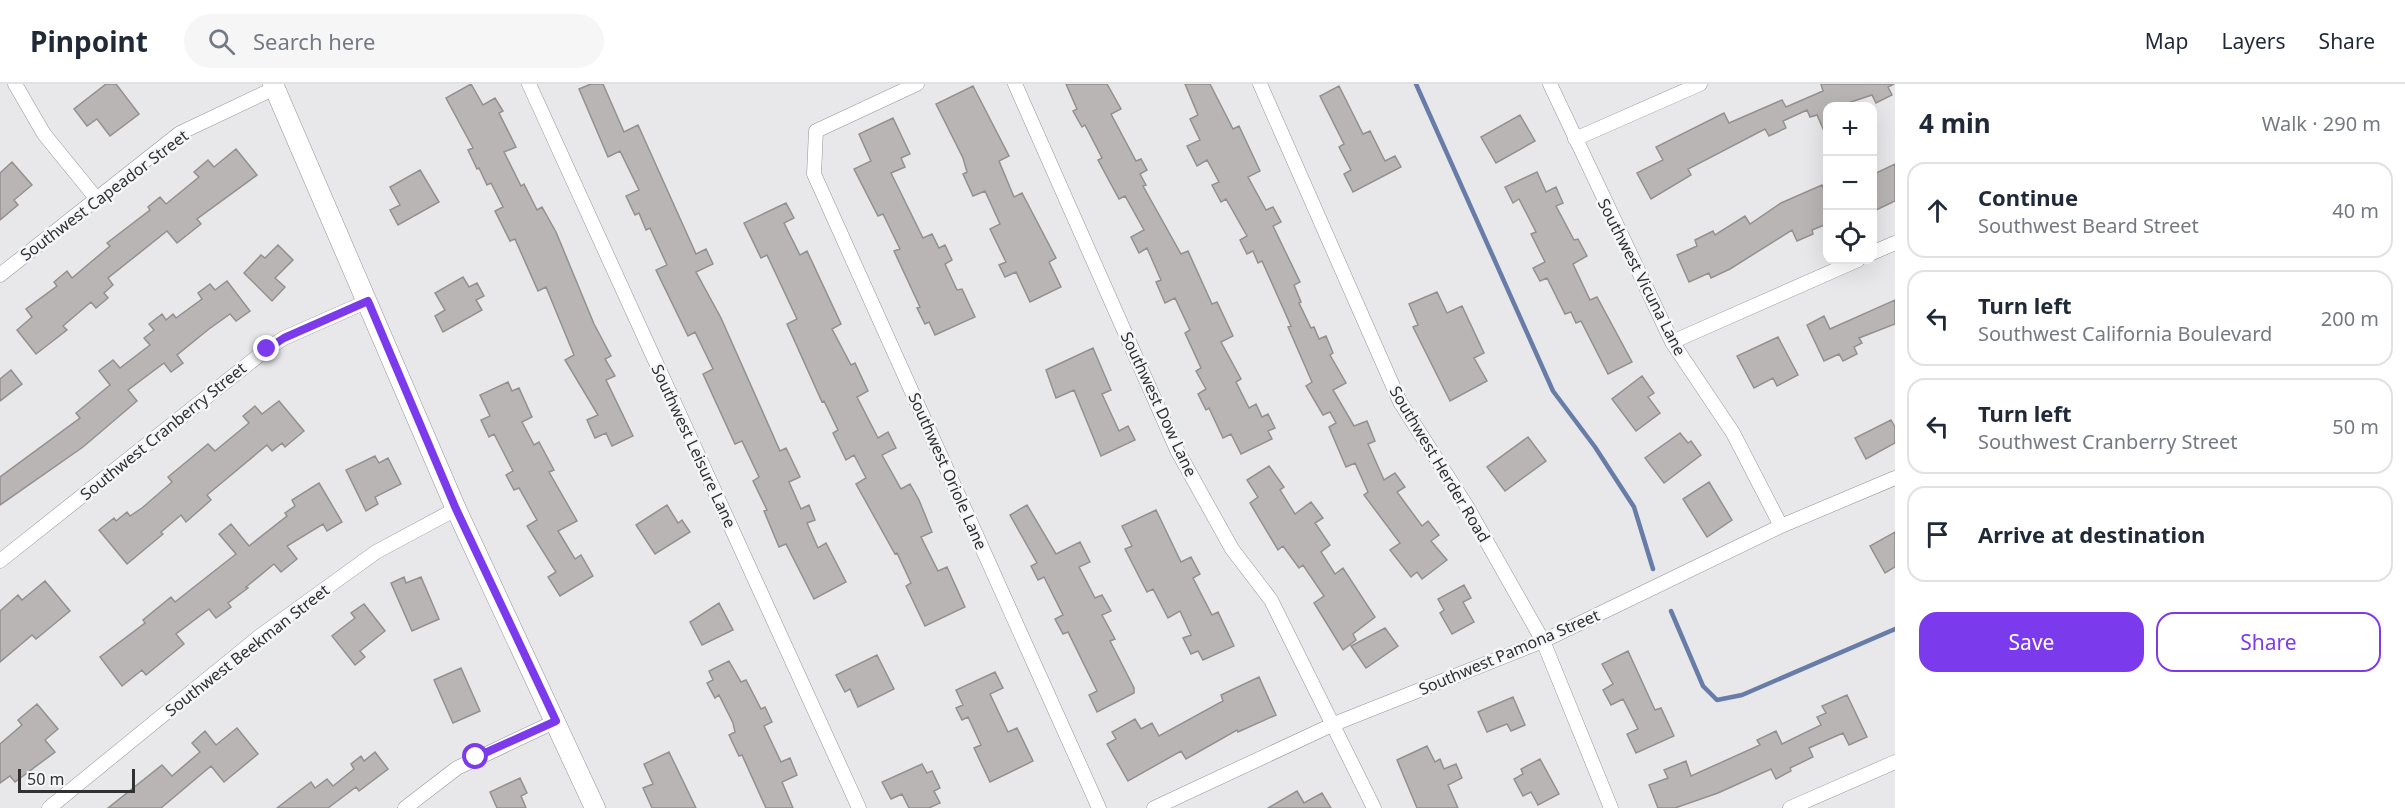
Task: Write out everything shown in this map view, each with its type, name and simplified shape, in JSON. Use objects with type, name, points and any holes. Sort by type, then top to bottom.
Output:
[{"type":"street","points":[[15,84],[44,134],[96,198]]},
{"type":"street","name":"Southwest Leisure Lane","points":[[529,84],[859,808]]},
{"type":"street","name":"Southwest Oriole Lane","points":[[917,84],[816,131],[814,174],[1100,808]]},
{"type":"street","name":"Southwest Dow Lane","points":[[1015,84],[1177,450],[1232,549],[1270,600],[1374,808]]},
{"type":"street","name":"Southwest Herder Road","points":[[1260,84],[1400,402],[1466,505],[1543,641],[1611,808]]},
{"type":"street","name":"Southwest Vicuna Lane","points":[[1550,84],[1672,342],[1733,433],[1781,526]]},
{"type":"street","points":[[1575,139],[1700,84]]},
{"type":"street","points":[[274,86],[456,509],[595,808]]},
{"type":"street","name":"Southwest Capeador Street","points":[[0,275],[180,133],[274,86]]},
{"type":"street","points":[[1877,251],[1895,243]]},
{"type":"street","points":[[1672,342],[1849,264]]},
{"type":"street","name":"Southwest Cranberry Street","points":[[0,561],[267,349],[284,338],[368,301]]},
{"type":"street","name":"Southwest Pamona Street","points":[[1154,808],[1334,724],[1543,641],[1781,526],[1895,478]]},
{"type":"street","name":"Southwest Beekman Street","points":[[49,808],[260,636],[376,552],[456,509]]},
{"type":"street","points":[[405,808],[457,768],[556,721]]},
{"type":"street","points":[[1790,808],[1895,762]]},
{"type":"building","points":[[106,84],[116,84],[139,114],[110,136],[97,119],[87,126],[74,109]]},
{"type":"building","points":[[471,84],[483,105],[495,98],[503,111],[499,113],[516,147],[504,152],[521,186],[524,184],[537,210],[542,207],[556,232],[594,324],[611,356],[605,359],[615,376],[606,380],[633,436],[612,446],[606,433],[595,438],[587,420],[598,415],[565,360],[574,355],[546,287],[538,291],[515,239],[510,241],[495,211],[503,207],[491,183],[487,185],[479,168],[477,169],[468,150],[473,148],[446,98]]},
{"type":"building","points":[[591,84],[603,84],[624,132],[638,125],[696,254],[706,249],[713,264],[696,272],[721,318],[780,451],[786,448],[800,477],[789,482],[801,509],[809,505],[815,520],[807,523],[818,548],[826,543],[846,582],[814,599],[786,544],[779,547],[764,511],[767,510],[753,481],[759,477],[742,441],[735,444],[703,374],[713,369],[695,332],[688,336],[656,270],[667,265],[650,228],[646,230],[639,213],[635,215],[626,196],[639,190],[620,151],[608,157],[579,89]]},
{"type":"building","points":[[1066,84],[1107,84],[1121,109],[1111,114],[1136,161],[1141,159],[1147,170],[1140,174],[1146,185],[1143,186],[1181,254],[1188,251],[1212,304],[1217,302],[1233,336],[1221,342],[1241,379],[1236,382],[1249,408],[1256,404],[1262,417],[1268,414],[1275,428],[1268,431],[1272,439],[1241,454],[1231,434],[1223,438],[1209,408],[1206,410],[1198,394],[1206,389],[1196,371],[1201,368],[1185,333],[1190,330],[1175,298],[1165,303],[1156,282],[1161,280],[1147,248],[1139,253],[1131,237],[1144,230],[1125,196],[1119,199],[1098,160],[1102,158],[1085,125],[1082,127],[1073,111],[1077,109]]},
{"type":"building","points":[[1185,84],[1210,84],[1233,129],[1239,126],[1260,171],[1248,177],[1266,210],[1273,207],[1281,222],[1273,226],[1300,282],[1294,285],[1301,302],[1299,303],[1319,339],[1326,336],[1333,353],[1330,355],[1346,383],[1333,390],[1354,426],[1367,421],[1375,441],[1368,444],[1384,480],[1395,473],[1405,487],[1397,492],[1422,526],[1428,521],[1439,535],[1431,541],[1447,560],[1422,579],[1417,572],[1411,577],[1390,550],[1400,543],[1364,495],[1368,492],[1355,463],[1346,467],[1329,427],[1336,423],[1330,412],[1323,415],[1306,386],[1312,382],[1288,327],[1291,326],[1262,261],[1258,263],[1253,251],[1247,254],[1240,240],[1247,236],[1226,199],[1221,202],[1212,185],[1219,182],[1207,160],[1197,166],[1187,146],[1200,140],[1190,119],[1198,115]]},
{"type":"building","points":[[1821,84],[1894,84],[1888,87],[1892,95],[1877,102],[1872,95],[1851,102],[1823,102],[1823,129],[1817,115],[1810,117],[1807,110],[1783,121],[1786,128],[1769,136],[1765,129],[1688,169],[1691,175],[1651,199],[1637,173],[1663,160],[1656,147],[1724,113],[1729,123],[1782,100],[1786,107],[1823,91]]},
{"type":"building","points":[[973,86],[1009,156],[999,161],[1014,197],[1022,193],[1056,258],[1049,262],[1061,287],[1030,302],[1016,272],[1005,277],[999,265],[1006,262],[990,229],[1000,224],[985,191],[973,196],[963,174],[967,172],[963,158],[936,104]]},
{"type":"building","points":[[1339,86],[1363,134],[1370,131],[1385,161],[1395,156],[1401,167],[1353,192],[1344,174],[1351,170],[1339,147],[1344,144],[1320,96]]},
{"type":"building","points":[[1520,115],[1535,141],[1496,163],[1481,137]]},
{"type":"building","points":[[893,118],[910,154],[901,158],[905,167],[891,173],[923,238],[932,234],[939,248],[945,245],[952,260],[945,264],[957,290],[962,289],[975,317],[935,335],[929,322],[925,324],[917,308],[920,307],[894,251],[900,249],[883,214],[878,216],[854,169],[871,161],[859,134]]},
{"type":"building","points":[[236,149],[257,175],[197,219],[201,224],[177,243],[167,231],[108,278],[113,285],[104,293],[108,298],[96,308],[91,302],[63,326],[67,330],[36,354],[17,330],[32,317],[26,309],[57,286],[54,282],[67,271],[72,278],[110,246],[107,243],[150,210],[148,207],[160,197],[166,204],[199,177],[194,172],[208,160],[214,167]]},
{"type":"building","points":[[12,162],[32,185],[14,200],[18,205],[0,220],[0,173]]},
{"type":"building","points":[[1895,164],[1895,201],[1877,210],[1877,173]]},
{"type":"building","points":[[420,170],[439,202],[398,225],[390,210],[400,205],[390,187]]},
{"type":"building","points":[[1537,172],[1546,192],[1556,187],[1563,203],[1556,206],[1574,240],[1578,239],[1587,256],[1573,264],[1590,300],[1597,297],[1632,362],[1608,374],[1581,321],[1576,323],[1571,312],[1565,314],[1547,278],[1540,281],[1533,268],[1545,262],[1531,234],[1536,232],[1519,199],[1513,203],[1505,187]]},
{"type":"building","points":[[1822,185],[1823,226],[1812,230],[1813,234],[1797,241],[1792,230],[1730,269],[1711,278],[1709,273],[1689,282],[1677,255],[1697,246],[1695,240],[1713,231],[1715,235],[1745,216],[1750,224],[1781,203]]},
{"type":"building","points":[[786,203],[794,218],[784,223],[800,255],[807,251],[841,324],[832,329],[851,365],[855,363],[868,391],[857,397],[878,438],[888,432],[896,448],[882,455],[901,489],[910,484],[919,500],[932,532],[921,537],[938,571],[947,567],[965,607],[925,626],[906,586],[911,583],[897,553],[895,554],[856,484],[866,478],[854,455],[846,460],[833,433],[838,430],[824,401],[822,402],[787,324],[797,319],[767,255],[761,258],[744,223]]},
{"type":"building","points":[[278,245],[293,260],[275,278],[285,287],[272,301],[244,273],[261,255],[265,258]]},
{"type":"building","points":[[463,277],[469,287],[477,283],[484,296],[476,300],[482,310],[443,332],[435,316],[445,310],[435,293]]},
{"type":"building","points":[[227,281],[250,311],[236,321],[230,314],[177,355],[183,363],[171,372],[164,363],[128,390],[137,401],[83,447],[0,505],[0,477],[80,418],[76,413],[110,385],[99,371],[113,360],[120,368],[150,345],[144,338],[154,330],[149,324],[162,314],[166,320],[173,314],[176,318],[202,299],[198,293],[210,284],[215,290]]},
{"type":"building","points":[[1437,292],[1447,313],[1462,306],[1484,353],[1474,358],[1487,381],[1450,401],[1413,327],[1418,325],[1409,304]]},
{"type":"building","points":[[1895,300],[1895,324],[1859,338],[1862,343],[1854,347],[1857,354],[1843,361],[1839,354],[1824,361],[1807,325],[1824,316],[1830,329]]},
{"type":"building","points":[[1778,337],[1798,375],[1777,386],[1773,378],[1754,388],[1737,356]]},
{"type":"building","points":[[1093,348],[1111,390],[1102,394],[1119,431],[1128,426],[1135,440],[1101,456],[1074,390],[1056,398],[1046,370]]},
{"type":"building","points":[[11,370],[22,384],[0,401],[0,379]]},
{"type":"building","points":[[1642,376],[1654,393],[1648,397],[1660,413],[1636,431],[1612,399]]},
{"type":"building","points":[[508,382],[512,391],[519,388],[532,417],[522,422],[534,445],[539,442],[554,470],[549,472],[577,521],[558,531],[575,559],[581,555],[593,576],[560,596],[548,577],[556,572],[527,526],[537,520],[519,488],[514,490],[506,475],[513,471],[494,434],[489,437],[481,420],[490,416],[480,395]]},
{"type":"building","points":[[279,401],[304,431],[285,447],[282,443],[272,451],[267,445],[207,495],[211,500],[186,522],[181,515],[161,532],[163,534],[127,564],[99,530],[114,518],[116,521],[127,512],[130,516],[142,508],[172,482],[168,477],[208,444],[215,451],[249,423],[243,416],[255,406],[262,414]]},
{"type":"building","points":[[1891,420],[1895,427],[1895,443],[1866,459],[1855,438]]},
{"type":"building","points":[[1680,433],[1688,443],[1691,441],[1701,455],[1664,483],[1645,458]]},
{"type":"building","points":[[1528,437],[1546,461],[1505,491],[1487,467]]},
{"type":"building","points":[[375,456],[379,463],[388,458],[401,484],[375,497],[378,504],[366,511],[346,470]]},
{"type":"building","points":[[1269,466],[1284,487],[1280,490],[1295,514],[1311,502],[1323,518],[1315,523],[1330,545],[1321,552],[1335,574],[1343,568],[1375,617],[1353,634],[1356,640],[1343,650],[1314,603],[1324,596],[1303,565],[1299,568],[1283,546],[1278,550],[1250,503],[1258,497],[1247,480]]},
{"type":"building","points":[[1709,482],[1732,520],[1707,537],[1683,499]]},
{"type":"building","points":[[319,483],[342,522],[327,531],[323,524],[287,546],[297,559],[281,572],[274,564],[228,603],[231,607],[216,618],[209,609],[176,634],[184,644],[146,675],[142,670],[122,686],[100,657],[145,623],[143,620],[171,597],[175,602],[236,554],[219,534],[231,524],[249,546],[287,516],[285,513],[295,506],[292,500]]},
{"type":"building","points":[[667,505],[678,523],[682,520],[690,532],[655,554],[636,525]]},
{"type":"building","points":[[1027,505],[1056,554],[1080,542],[1090,562],[1079,567],[1095,598],[1102,595],[1111,611],[1102,615],[1115,639],[1110,641],[1134,688],[1134,693],[1097,712],[1089,695],[1097,691],[1068,632],[1063,634],[1055,619],[1063,615],[1044,577],[1038,580],[1031,566],[1037,563],[1010,515]]},
{"type":"building","points":[[1156,510],[1181,562],[1191,557],[1200,574],[1193,578],[1212,615],[1218,612],[1234,646],[1203,660],[1198,651],[1191,654],[1183,638],[1191,635],[1180,611],[1168,618],[1153,589],[1147,592],[1125,549],[1132,546],[1122,526]]},
{"type":"building","points":[[1895,532],[1895,567],[1885,573],[1870,546]]},
{"type":"building","points":[[404,577],[406,583],[421,577],[439,619],[412,631],[391,583]]},
{"type":"building","points":[[45,581],[70,611],[36,639],[32,635],[0,662],[0,611],[18,595],[22,600]]},
{"type":"building","points":[[1464,585],[1471,598],[1463,602],[1474,622],[1452,634],[1440,613],[1444,610],[1438,599]]},
{"type":"building","points":[[719,603],[733,630],[702,645],[690,622]]},
{"type":"building","points":[[364,604],[385,631],[360,651],[365,657],[355,665],[332,636],[355,618],[351,613]]},
{"type":"building","points":[[1385,628],[1398,646],[1366,668],[1351,646]]},
{"type":"building","points":[[1628,651],[1655,710],[1661,708],[1674,736],[1636,753],[1627,734],[1638,729],[1623,699],[1611,705],[1603,690],[1613,684],[1602,664]]},
{"type":"building","points":[[877,655],[894,689],[858,707],[850,689],[845,692],[836,675]]},
{"type":"building","points":[[729,661],[741,682],[746,680],[761,709],[765,707],[772,722],[764,726],[781,762],[790,758],[797,775],[782,782],[793,808],[766,808],[742,755],[739,756],[729,735],[735,732],[733,723],[719,695],[715,698],[707,683],[713,680],[709,671]]},
{"type":"building","points":[[461,668],[480,711],[453,723],[434,680]]},
{"type":"building","points":[[995,672],[1003,688],[990,694],[1008,732],[1017,728],[1033,761],[990,782],[974,748],[981,745],[968,717],[962,720],[956,708],[963,705],[956,690]]},
{"type":"building","points":[[1259,677],[1276,715],[1238,732],[1237,730],[1186,759],[1181,751],[1128,781],[1107,744],[1116,739],[1112,732],[1135,719],[1141,729],[1152,723],[1159,736],[1223,701],[1221,695]]},
{"type":"building","points":[[1847,695],[1867,737],[1849,745],[1843,733],[1809,748],[1813,757],[1790,768],[1791,771],[1776,779],[1771,769],[1718,793],[1675,808],[1658,808],[1649,785],[1668,778],[1664,770],[1686,761],[1691,776],[1760,745],[1757,740],[1776,731],[1782,744],[1821,725],[1817,717],[1826,713],[1822,706]]},
{"type":"building","points":[[1513,697],[1525,725],[1511,731],[1507,724],[1487,732],[1478,712]]},
{"type":"building","points":[[37,704],[58,729],[45,740],[55,752],[15,782],[10,776],[0,783],[0,744],[22,725],[18,720]]},
{"type":"building","points":[[237,728],[258,754],[224,782],[211,766],[161,808],[108,808],[162,765],[172,776],[200,752],[192,743],[205,731],[216,745]]},
{"type":"building","points":[[1427,746],[1435,762],[1440,759],[1444,769],[1456,764],[1462,778],[1448,785],[1458,808],[1417,808],[1397,760]]},
{"type":"building","points":[[375,752],[388,769],[359,791],[356,787],[328,808],[277,808],[311,782],[315,788],[327,779],[333,786],[354,769],[351,764],[361,756],[364,761]]},
{"type":"building","points":[[669,752],[696,808],[652,808],[643,788],[653,784],[644,764]]},
{"type":"building","points":[[1540,759],[1559,794],[1538,805],[1531,792],[1523,796],[1514,779],[1523,774],[1521,769]]},
{"type":"building","points":[[922,764],[927,773],[932,771],[940,788],[934,791],[940,803],[929,808],[909,808],[902,794],[891,799],[882,782]]},
{"type":"building","points":[[520,778],[527,793],[521,796],[526,808],[497,808],[490,792]]},
{"type":"building","points":[[1297,791],[1304,803],[1322,793],[1331,808],[1268,808]]},
{"type":"waterway","points":[[1416,84],[1553,391],[1595,447],[1634,507],[1653,569]]},
{"type":"waterway","points":[[1671,611],[1703,686],[1717,700],[1742,695],[1895,629]]},
{"type":"route","points":[[267,349],[284,338],[368,301],[456,509],[556,721],[476,757]]}]
